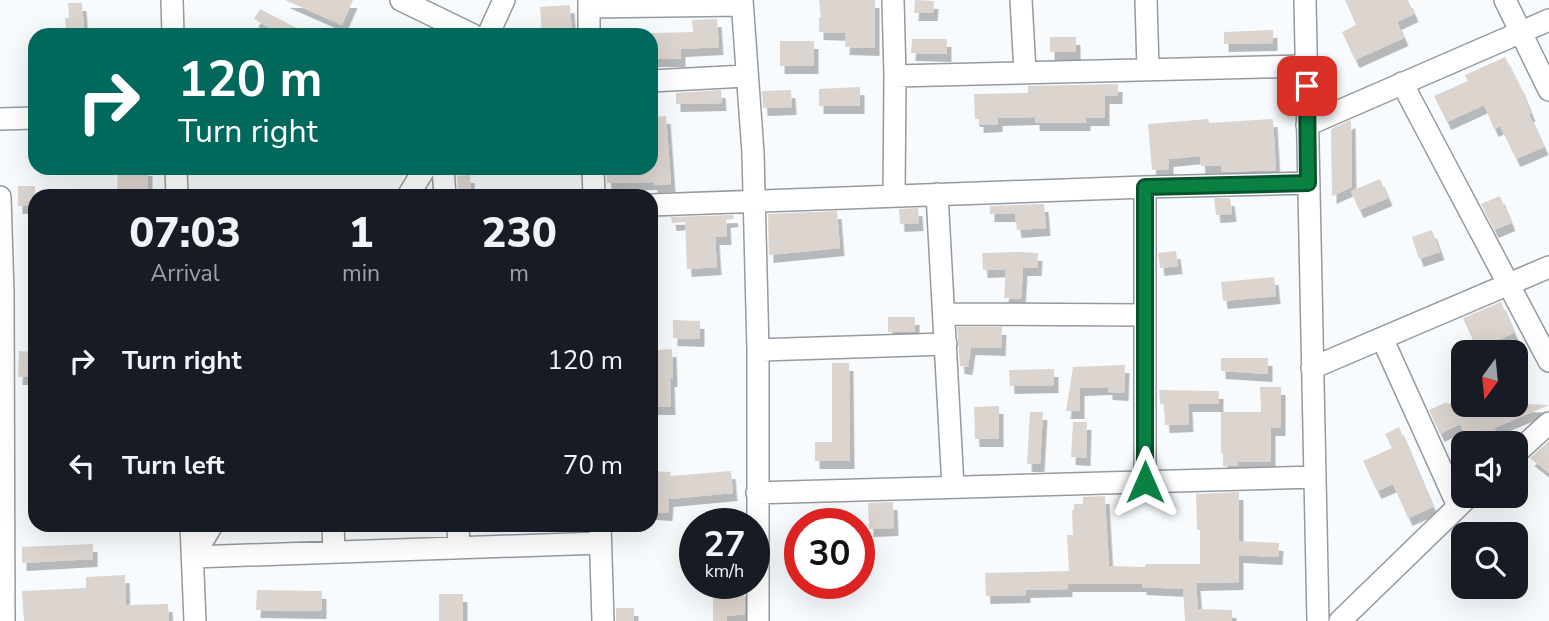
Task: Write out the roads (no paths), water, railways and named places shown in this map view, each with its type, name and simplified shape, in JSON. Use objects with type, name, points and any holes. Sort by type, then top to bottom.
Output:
[{"type":"street","points":[[172,0],[173,28]]},
{"type":"street","points":[[401,0],[459,28]]},
{"type":"street","points":[[491,28],[504,0]]},
{"type":"street","points":[[893,0],[894,196]]},
{"type":"street","points":[[1021,0],[1025,72]]},
{"type":"street","points":[[1146,0],[1148,69]]},
{"type":"street","points":[[1305,0],[1318,621]]},
{"type":"street","points":[[1505,0],[1549,90]]},
{"type":"street","points":[[589,28],[589,4],[742,3],[753,153],[758,350],[758,621]]},
{"type":"street","points":[[1307,125],[1549,20]]},
{"type":"street","points":[[895,76],[1306,66]]},
{"type":"street","points":[[658,81],[746,76]]},
{"type":"street","points":[[1402,83],[1549,360]]},
{"type":"street","points":[[0,119],[28,118]]},
{"type":"street","points":[[658,205],[1308,183]]},
{"type":"street","points":[[1145,187],[1145,482]]},
{"type":"street","points":[[937,194],[953,487]]},
{"type":"street","points":[[0,197],[4,621]]},
{"type":"street","points":[[1312,368],[1549,267]]},
{"type":"street","points":[[944,314],[1145,315]]},
{"type":"street","points":[[1382,338],[1451,475]]},
{"type":"street","points":[[758,350],[946,344]]},
{"type":"street","points":[[1528,442],[1549,423]]},
{"type":"street","points":[[757,493],[1315,477]]},
{"type":"street","points":[[1340,621],[1457,508]]},
{"type":"street","points":[[191,532],[195,621]]},
{"type":"street","points":[[193,557],[208,532]]},
{"type":"street","points":[[333,532],[334,552]]},
{"type":"street","points":[[458,532],[459,548]]},
{"type":"street","points":[[193,557],[459,548],[600,534],[603,621]]}]
